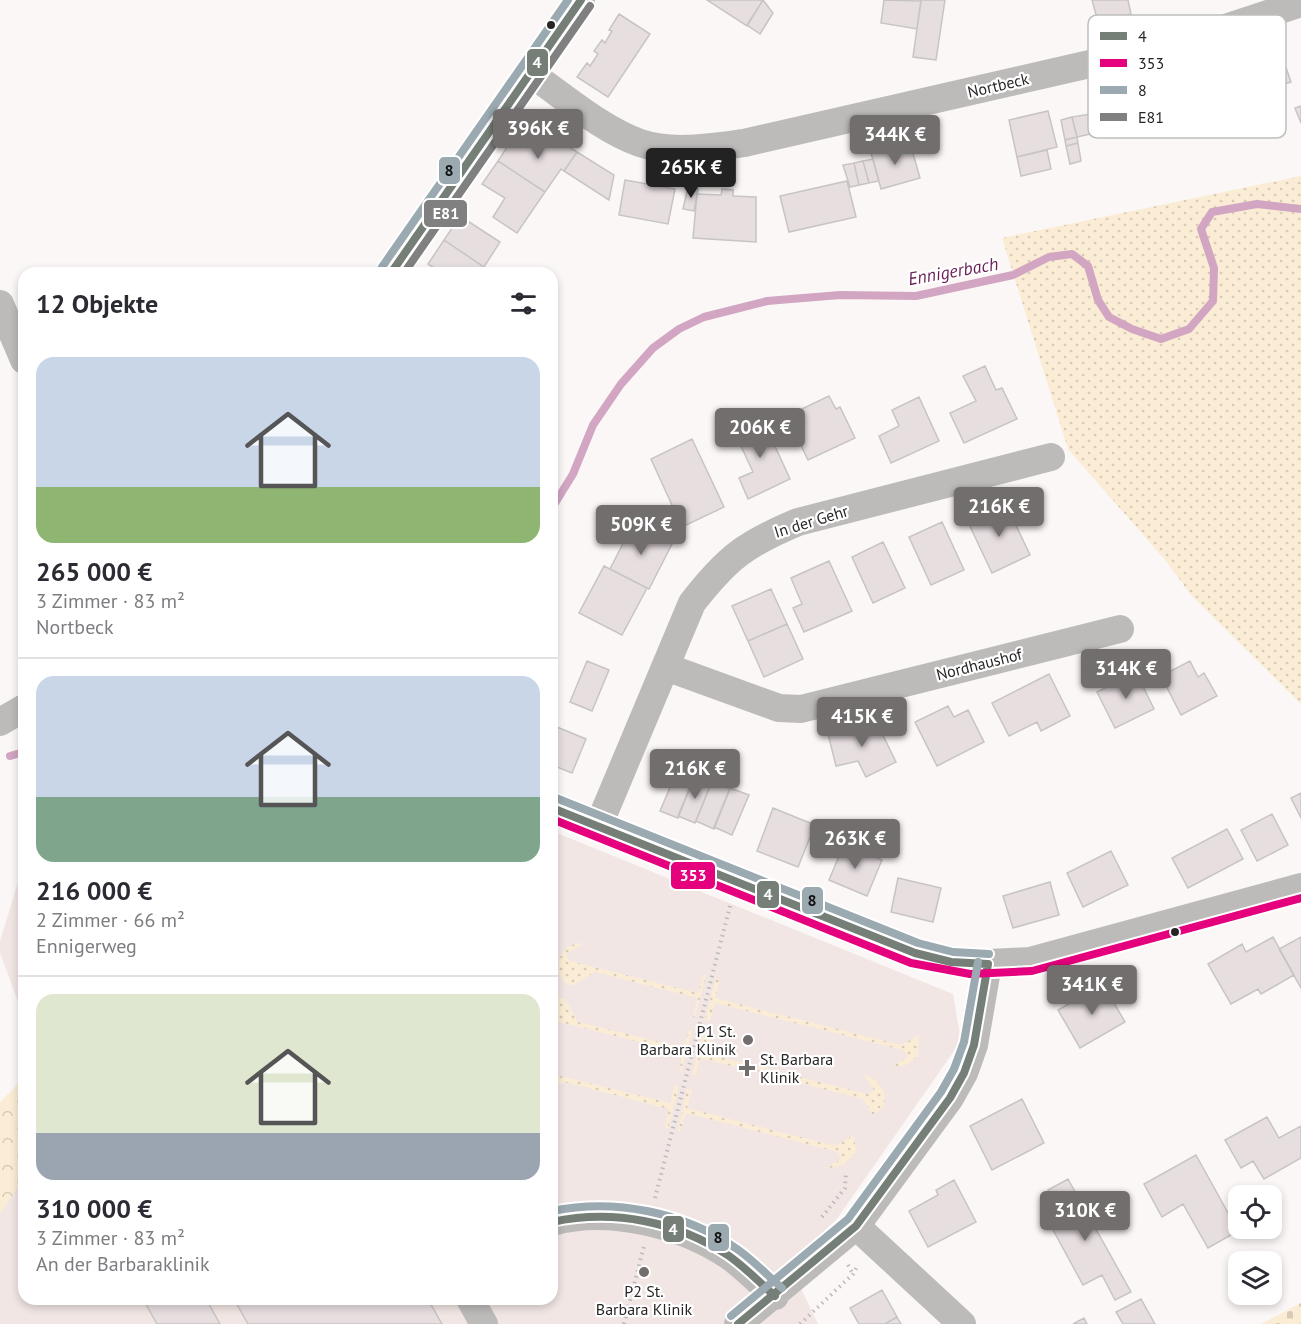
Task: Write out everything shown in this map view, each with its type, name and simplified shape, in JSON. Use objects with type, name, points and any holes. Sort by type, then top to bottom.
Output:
[{"type":"street","points":[[395,267],[581,0]]},
{"type":"street","name":"Nortbeck","points":[[1265,15],[1301,3]]},
{"type":"street","name":"Nortbeck","points":[[531,74],[621,135],[652,145],[704,148],[744,142],[1088,64]]},
{"type":"street","points":[[0,304],[18,346]]},
{"type":"street","name":"In der Gehr","points":[[598,827],[692,603],[713,575],[736,553],[758,538],[798,522],[1051,457]]},
{"type":"street","name":"Nordhaushof","points":[[666,667],[778,708],[801,709],[1120,630]]},
{"type":"street","points":[[0,722],[18,712]]},
{"type":"street","points":[[558,810],[915,953],[951,962],[988,964],[1030,961],[1301,887]]},
{"type":"street","points":[[738,1324],[864,1234],[964,1073],[980,1023],[988,964]]},
{"type":"street","points":[[558,1221],[595,1216],[650,1223],[697,1239],[729,1256],[775,1296]]},
{"type":"street","points":[[864,1234],[962,1324]]},
{"type":"street","points":[[473,1305],[484,1324]]},
{"type":"path","points":[[624,1324],[737,882]]},
{"type":"path","points":[[800,1324],[853,1274],[864,1234]]},
{"type":"shaded area","name":"St. Barbara Klinik","points":[[558,833],[953,994],[961,1041],[836,1220],[789,1264],[818,1324],[0,1324],[0,1170],[18,1114],[18,1305],[558,1305]]},
{"type":"shaded area","points":[[18,882],[18,1002],[0,953],[0,941]]},
{"type":"green space","points":[[1301,176],[1301,704],[1191,595],[1166,561],[1068,449],[1002,238]]},
{"type":"green space","points":[[573,944],[583,944],[566,954],[570,961],[698,993],[703,974],[706,975],[695,1017],[693,1017],[697,998],[595,972],[571,986],[564,982],[559,972],[560,957]]},
{"type":"green space","points":[[716,978],[720,979],[715,998],[901,1045],[919,1035],[918,1056],[906,1065],[891,1067],[908,1057],[903,1050],[715,1003],[710,1021],[705,1020]]},
{"type":"green space","points":[[558,998],[565,999],[578,1022],[684,1048],[689,1030],[692,1031],[681,1073],[679,1072],[683,1053],[558,1022]]},
{"type":"green space","points":[[703,1033],[706,1034],[720,1057],[867,1094],[874,1090],[864,1074],[871,1077],[881,1087],[885,1099],[884,1105],[873,1115],[863,1099],[700,1058],[695,1076],[692,1075]]},
{"type":"green space","points":[[558,1075],[670,1103],[675,1085],[679,1086],[668,1128],[665,1128],[669,1109],[564,1082],[558,1086]]},
{"type":"green space","points":[[18,1084],[18,1186],[0,1214],[0,1102]]},
{"type":"green space","points":[[687,1089],[692,1090],[687,1108],[836,1146],[853,1135],[857,1152],[843,1165],[825,1169],[841,1159],[838,1152],[686,1113],[680,1132],[678,1131]]},
{"type":"green space","points":[[1301,1303],[1301,1324],[1261,1324]]},
{"type":"building","points":[[707,0],[763,0],[747,26]]},
{"type":"building","points":[[763,0],[773,13],[760,34],[747,25]]},
{"type":"building","points":[[884,0],[921,1],[917,29],[881,23]]},
{"type":"building","points":[[921,0],[945,0],[936,60],[913,57]]},
{"type":"building","points":[[1092,0],[1128,0],[1131,14],[1096,15]]},
{"type":"building","points":[[619,14],[650,34],[608,97],[577,77],[587,63],[590,66],[598,54],[594,51],[602,40],[605,43],[612,31],[609,30]]},
{"type":"building","points":[[1286,67],[1291,82],[1286,84]]},
{"type":"building","points":[[1301,106],[1301,123],[1295,108]]},
{"type":"building","points":[[1048,111],[1057,147],[1017,157],[1009,120]]},
{"type":"building","points":[[1088,114],[1088,134],[1077,137],[1072,117]]},
{"type":"building","points":[[1072,117],[1077,137],[1065,140],[1061,120]]},
{"type":"building","points":[[548,133],[577,152],[564,171],[561,169],[545,192],[498,161],[515,135],[525,142],[528,137],[540,145]]},
{"type":"building","points":[[1077,137],[1078,143],[1066,146],[1065,140]]},
{"type":"building","points":[[910,143],[920,178],[881,189],[871,153]]},
{"type":"building","points":[[1078,143],[1081,161],[1070,164],[1066,146]]},
{"type":"building","points":[[1047,150],[1051,169],[1021,176],[1017,157]]},
{"type":"building","points":[[577,152],[614,175],[609,200],[564,171]]},
{"type":"building","points":[[873,159],[879,181],[869,183],[863,161]]},
{"type":"building","points":[[498,161],[545,192],[517,233],[493,217],[505,198],[482,184]]},
{"type":"building","points":[[863,161],[869,183],[859,185],[854,163]]},
{"type":"building","points":[[854,163],[859,185],[850,187],[843,165]]},
{"type":"building","points":[[625,180],[675,189],[668,224],[619,215]]},
{"type":"building","points":[[847,181],[856,217],[789,232],[780,196]]},
{"type":"building","points":[[688,187],[698,189],[694,211],[683,209]]},
{"type":"building","points":[[722,189],[733,190],[733,196],[756,197],[756,242],[693,238],[697,194],[721,195]]},
{"type":"building","points":[[460,216],[500,242],[484,267],[444,240]]},
{"type":"building","points":[[444,240],[484,267],[433,267],[428,264]]},
{"type":"building","points":[[985,366],[996,390],[1002,388],[1017,419],[964,443],[950,413],[976,401],[963,376]]},
{"type":"building","points":[[829,396],[836,409],[840,407],[855,438],[808,460],[787,416]]},
{"type":"building","points":[[919,397],[939,441],[891,463],[879,436],[899,426],[892,410]]},
{"type":"building","points":[[762,418],[790,479],[748,499],[739,478],[753,472],[734,431]]},
{"type":"building","points":[[692,439],[724,507],[682,527],[651,459]]},
{"type":"building","points":[[1006,504],[1030,555],[992,573],[968,522]]},
{"type":"building","points":[[942,522],[964,570],[931,585],[909,537]]},
{"type":"building","points":[[633,524],[672,544],[649,589],[610,569]]},
{"type":"building","points":[[883,542],[905,588],[873,603],[852,557]]},
{"type":"building","points":[[829,561],[852,611],[804,632],[793,608],[802,604],[791,578]]},
{"type":"building","points":[[604,566],[647,588],[622,635],[579,613]]},
{"type":"building","points":[[771,589],[787,624],[748,641],[732,606]]},
{"type":"building","points":[[787,624],[803,659],[764,677],[748,641]]},
{"type":"building","points":[[587,661],[609,670],[592,711],[570,702]]},
{"type":"building","points":[[1190,661],[1198,677],[1204,673],[1217,696],[1181,715],[1161,676]]},
{"type":"building","points":[[1136,672],[1154,709],[1115,728],[1097,692]]},
{"type":"building","points":[[1049,674],[1070,716],[1041,731],[1037,722],[1009,736],[992,703]]},
{"type":"building","points":[[948,706],[954,717],[968,710],[984,742],[937,766],[915,722]]},
{"type":"building","points":[[876,721],[896,762],[866,777],[858,761],[836,766],[828,734]]},
{"type":"building","points":[[558,727],[586,739],[572,773],[558,767]]},
{"type":"building","points":[[677,771],[694,778],[678,818],[660,811]]},
{"type":"building","points":[[694,777],[711,783],[695,823],[678,816]]},
{"type":"building","points":[[712,782],[730,789],[714,829],[696,821]]},
{"type":"building","points":[[730,788],[749,795],[732,835],[714,827]]},
{"type":"building","points":[[1301,793],[1301,818],[1291,798]]},
{"type":"building","points":[[773,808],[815,825],[798,867],[757,851]]},
{"type":"building","points":[[1272,814],[1288,845],[1257,861],[1241,830]]},
{"type":"building","points":[[1227,829],[1243,859],[1188,888],[1172,858]]},
{"type":"building","points":[[844,844],[882,860],[867,896],[829,880]]},
{"type":"building","points":[[1111,851],[1128,885],[1083,907],[1067,873]]},
{"type":"building","points":[[898,878],[941,888],[933,922],[891,912]]},
{"type":"building","points":[[1050,882],[1059,915],[1013,928],[1003,896]]},
{"type":"building","points":[[1273,937],[1294,975],[1261,994],[1258,989],[1231,1004],[1208,964],[1242,944],[1246,952]]},
{"type":"building","points":[[1301,937],[1301,988],[1279,949]]},
{"type":"building","points":[[1103,984],[1125,1022],[1080,1048],[1058,1010]]},
{"type":"building","points":[[1022,1099],[1044,1143],[992,1170],[970,1126]]},
{"type":"building","points":[[1267,1117],[1279,1138],[1301,1126],[1301,1158],[1264,1179],[1253,1161],[1241,1168],[1225,1140]]},
{"type":"building","points":[[1196,1155],[1228,1213],[1228,1237],[1208,1248],[1183,1204],[1162,1217],[1144,1184]]},
{"type":"building","points":[[1068,1179],[1131,1292],[1115,1300],[1102,1275],[1083,1285],[1052,1228],[1065,1220],[1048,1190]]},
{"type":"building","points":[[954,1180],[976,1222],[928,1247],[909,1211],[938,1195],[936,1190]]},
{"type":"building","points":[[882,1290],[897,1317],[885,1324],[859,1324],[850,1308]]},
{"type":"building","points":[[1141,1299],[1155,1324],[1123,1324],[1116,1312]]},
{"type":"building","points":[[146,1305],[209,1305],[220,1324],[157,1324]]},
{"type":"building","points":[[237,1305],[431,1305],[442,1324],[248,1324]]},
{"type":"building","points":[[897,1317],[901,1324],[885,1324]]},
{"type":"building","points":[[1084,1318],[1087,1324],[1073,1324]]},
{"type":"waterway","name":"Ennigerbach","points":[[558,498],[573,474],[593,425],[621,384],[653,348],[679,329],[704,317],[767,301],[840,295],[916,296],[1013,275],[1049,257],[1072,254],[1088,266],[1098,300],[1109,317],[1132,329],[1161,339],[1189,329],[1213,301],[1214,268],[1201,229],[1212,212],[1257,204],[1301,209]]},
{"type":"waterway","name":"Ennigerbach","points":[[10,756],[18,754]]},
{"type":"transit line","name":"8","points":[[382,267],[568,0]]},
{"type":"transit line","name":"4","points":[[395,267],[581,0]]},
{"type":"transit line","name":"E81","points":[[408,267],[590,6]]},
{"type":"transit line","name":"8","points":[[558,799],[918,943],[953,952],[989,954]]},
{"type":"transit line","name":"4","points":[[558,810],[915,953],[951,962],[988,964]]},
{"type":"transit line","name":"353","points":[[558,821],[911,963],[970,974],[1032,971],[1301,898]]},
{"type":"transit line","name":"8","points":[[731,1316],[848,1219],[941,1092],[954,1069],[964,1042],[978,962]]},
{"type":"transit line","name":"4","points":[[738,1324],[856,1226],[950,1098],[964,1073],[974,1045],[988,964]]},
{"type":"transit line","name":"8","points":[[558,1210],[600,1206],[648,1211],[672,1217],[716,1236],[737,1249],[782,1288]]},
{"type":"transit line","name":"4","points":[[558,1221],[575,1218],[621,1218],[666,1226],[688,1234],[729,1256],[775,1296]]},
{"type":"place","name":"P1 St. Barbara Klinik","points":[[748,1040]]},
{"type":"place","name":"St. Barbara Klinik","points":[[747,1068]]},
{"type":"place","name":"P2 St. Barbara Klinik","points":[[644,1272]]}]
